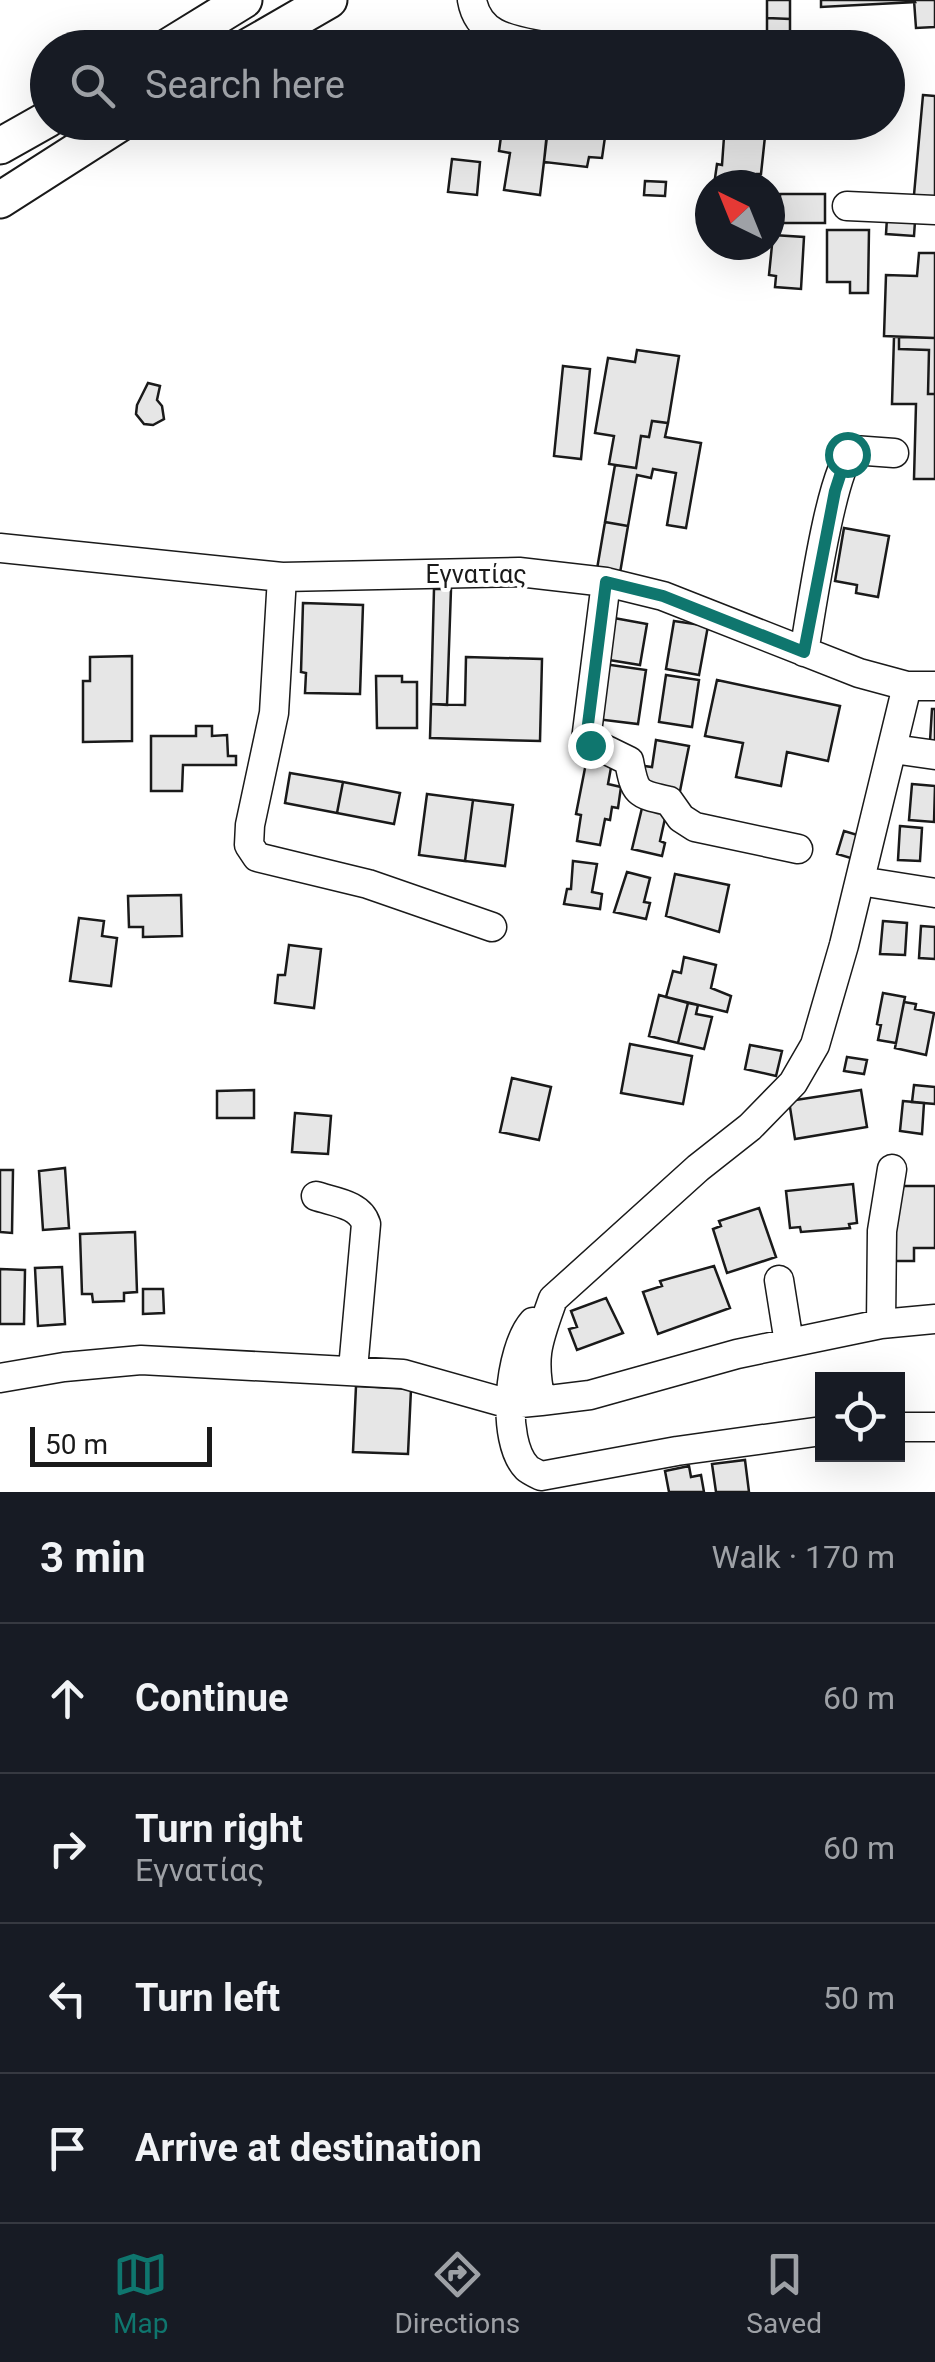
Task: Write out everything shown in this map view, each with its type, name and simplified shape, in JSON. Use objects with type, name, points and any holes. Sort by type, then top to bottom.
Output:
[{"type":"main road","points":[[195,30],[244,0]]},
{"type":"main road","points":[[277,30],[329,0]]},
{"type":"main road","points":[[0,146],[30,128]]},
{"type":"main road","points":[[0,200],[94,140]]},
{"type":"street","points":[[472,0],[477,18],[489,30]]},
{"type":"street","points":[[847,206],[935,210]]},
{"type":"street","points":[[804,652],[835,491],[847,454],[853,450],[894,454]]},
{"type":"street","name":"Εγνατίας","points":[[0,548],[282,577],[519,572],[606,582],[663,596],[804,652],[921,686]]},
{"type":"street","points":[[282,577],[274,714],[249,845],[257,857],[368,884],[492,928]]},
{"type":"street","points":[[606,582],[586,740],[629,761],[634,787],[642,795],[669,801],[681,818],[696,827],[798,849]]},
{"type":"street","points":[[815,1432],[677,1451],[541,1476],[528,1469],[520,1457],[510,1404],[514,1363],[526,1330],[554,1299],[698,1168],[750,1127],[793,1082],[814,1044],[893,750],[921,686]]},
{"type":"street","points":[[893,750],[935,755]]},
{"type":"street","points":[[860,882],[935,892]]},
{"type":"street","points":[[881,1324],[882,1231],[892,1169]]},
{"type":"street","points":[[316,1196],[355,1208],[366,1224],[353,1369]]},
{"type":"street","points":[[779,1280],[788,1343]]},
{"type":"street","points":[[541,1400],[534,1369],[554,1299]]},
{"type":"street","points":[[0,1378],[64,1366],[141,1360],[353,1369],[404,1374],[510,1404],[590,1395],[788,1343],[881,1324],[935,1320]]},
{"type":"street","points":[[0,1359],[64,1366]]},
{"type":"street","points":[[905,1426],[935,1427]]},
{"type":"building","points":[[767,0],[790,0],[790,19],[767,18]]},
{"type":"building","points":[[821,0],[914,0],[915,2],[821,7]]},
{"type":"building","points":[[914,0],[935,0],[935,27],[916,28]]},
{"type":"building","points":[[767,18],[790,19],[790,30],[767,30]]},
{"type":"building","points":[[923,95],[935,96],[935,208],[913,206]]},
{"type":"building","points":[[501,140],[547,140],[540,195],[504,190],[510,153],[499,151]]},
{"type":"building","points":[[546,140],[605,140],[602,158],[589,157],[587,167],[544,162]]},
{"type":"building","points":[[724,140],[765,140],[761,170],[716,170],[717,164],[722,165]]},
{"type":"building","points":[[452,159],[480,162],[477,195],[448,192]]},
{"type":"building","points":[[645,181],[666,182],[665,196],[644,195]]},
{"type":"building","points":[[785,194],[825,194],[825,223],[785,223]]},
{"type":"building","points":[[887,218],[915,221],[914,236],[886,234]]},
{"type":"building","points":[[827,230],[869,230],[868,293],[850,293],[850,282],[827,282]]},
{"type":"building","points":[[785,236],[804,237],[801,289],[775,287],[776,276],[769,275],[770,260],[785,260]]},
{"type":"building","points":[[919,253],[935,253],[935,338],[884,336],[886,275],[917,276]]},
{"type":"building","points":[[894,337],[899,337],[899,349],[929,350],[928,394],[935,394],[935,479],[914,479],[916,404],[892,404]]},
{"type":"building","points":[[899,337],[935,338],[935,394],[928,394],[929,350],[899,349]]},
{"type":"building","points":[[637,350],[679,356],[668,423],[652,421],[649,437],[641,436],[636,468],[609,464],[614,436],[595,433],[608,358],[635,362]]},
{"type":"building","points":[[563,366],[590,369],[581,459],[554,456]]},
{"type":"building","points":[[148,383],[160,386],[157,400],[164,419],[153,425],[144,424],[136,414]]},
{"type":"building","points":[[652,421],[668,423],[665,437],[701,443],[686,528],[667,525],[676,473],[653,469],[651,478],[637,475],[628,526],[605,522],[615,465],[636,468],[641,436],[649,437]]},
{"type":"building","points":[[605,522],[628,526],[620,573],[597,569]]},
{"type":"building","points":[[844,528],[889,536],[878,597],[856,593],[857,585],[835,581]]},
{"type":"building","points":[[434,589],[451,589],[447,705],[431,704]]},
{"type":"building","points":[[303,603],[363,605],[360,694],[305,693],[306,673],[301,672]]},
{"type":"building","points":[[614,618],[647,624],[640,665],[603,659]]},
{"type":"building","points":[[674,621],[708,626],[699,675],[666,669]]},
{"type":"building","points":[[132,656],[132,741],[83,742],[83,681],[90,681],[90,657]]},
{"type":"building","points":[[466,657],[542,659],[540,741],[430,738],[431,704],[465,705]]},
{"type":"building","points":[[604,664],[646,670],[638,724],[596,719]]},
{"type":"building","points":[[666,675],[699,680],[692,727],[659,722]]},
{"type":"building","points":[[376,676],[402,676],[402,682],[417,682],[417,728],[377,728]]},
{"type":"building","points":[[717,680],[840,706],[828,761],[787,752],[781,786],[736,777],[743,743],[705,736]]},
{"type":"building","points":[[935,709],[935,741],[930,741]]},
{"type":"building","points":[[196,726],[212,726],[212,736],[227,735],[228,756],[236,756],[236,765],[183,765],[182,791],[151,791],[151,736],[196,736]]},
{"type":"building","points":[[656,740],[689,746],[680,791],[640,784],[644,766],[652,767]]},
{"type":"building","points":[[587,758],[612,762],[608,784],[621,787],[618,808],[612,807],[610,820],[605,819],[600,845],[577,841],[581,815],[576,814]]},
{"type":"building","points":[[290,773],[343,782],[337,813],[285,803]]},
{"type":"building","points":[[343,782],[400,793],[394,824],[337,813]]},
{"type":"building","points":[[912,784],[935,786],[934,822],[909,820]]},
{"type":"building","points":[[427,794],[473,800],[465,861],[419,855]]},
{"type":"building","points":[[473,800],[513,805],[505,866],[465,861]]},
{"type":"building","points":[[642,808],[666,814],[660,841],[665,843],[662,856],[632,849]]},
{"type":"building","points":[[900,826],[922,828],[920,861],[898,860]]},
{"type":"building","points":[[844,831],[861,836],[854,859],[837,854]]},
{"type":"building","points":[[573,861],[597,864],[592,892],[602,894],[600,909],[564,904],[567,889],[571,889]]},
{"type":"building","points":[[627,872],[650,878],[644,902],[650,903],[646,919],[614,912]]},
{"type":"building","points":[[675,874],[729,885],[719,932],[666,916]]},
{"type":"building","points":[[181,895],[182,936],[143,937],[143,927],[129,927],[128,896]]},
{"type":"building","points":[[79,918],[104,921],[102,936],[117,938],[111,986],[70,981]]},
{"type":"building","points":[[883,921],[907,923],[905,955],[880,954]]},
{"type":"building","points":[[921,926],[935,927],[935,959],[919,958]]},
{"type":"building","points":[[289,945],[321,949],[314,1008],[275,1003],[278,975],[285,975]]},
{"type":"building","points":[[684,957],[716,965],[711,988],[731,996],[727,1012],[666,997],[673,971],[681,973]]},
{"type":"building","points":[[883,993],[905,997],[896,1043],[878,1040]]},
{"type":"building","points":[[659,995],[688,1003],[678,1043],[649,1036]]},
{"type":"building","points":[[904,1002],[934,1013],[926,1055],[895,1048]]},
{"type":"building","points":[[688,1003],[698,1005],[696,1014],[712,1017],[704,1049],[678,1043]]},
{"type":"building","points":[[630,1044],[692,1056],[683,1104],[621,1093]]},
{"type":"building","points":[[750,1045],[782,1051],[776,1076],[745,1069]]},
{"type":"building","points":[[847,1057],[867,1060],[864,1074],[844,1071]]},
{"type":"building","points":[[512,1078],[551,1087],[539,1140],[500,1132]]},
{"type":"building","points":[[914,1085],[935,1087],[935,1104],[912,1102]]},
{"type":"building","points":[[254,1090],[254,1118],[217,1118],[217,1091]]},
{"type":"building","points":[[861,1090],[867,1127],[795,1139],[789,1101]]},
{"type":"building","points":[[903,1101],[924,1103],[922,1134],[900,1131]]},
{"type":"building","points":[[295,1113],[331,1116],[328,1154],[292,1152]]},
{"type":"building","points":[[65,1168],[69,1228],[43,1230],[39,1171]]},
{"type":"building","points":[[0,1170],[13,1170],[12,1233],[0,1232]]},
{"type":"building","points":[[853,1184],[857,1223],[849,1224],[850,1228],[801,1232],[800,1227],[790,1228],[786,1191]]},
{"type":"building","points":[[893,1186],[935,1186],[935,1248],[914,1248],[914,1261],[892,1261]]},
{"type":"building","points":[[759,1208],[776,1257],[727,1273],[713,1229],[721,1226],[719,1221]]},
{"type":"building","points":[[135,1232],[137,1292],[124,1293],[124,1301],[93,1302],[92,1294],[82,1294],[80,1234]]},
{"type":"building","points":[[714,1266],[730,1308],[658,1334],[643,1292],[662,1286],[660,1281]]},
{"type":"building","points":[[62,1267],[65,1324],[38,1326],[35,1268]]},
{"type":"building","points":[[0,1269],[25,1270],[24,1324],[0,1324]]},
{"type":"building","points":[[143,1289],[163,1289],[164,1313],[143,1314]]},
{"type":"building","points":[[606,1298],[623,1333],[577,1350],[569,1329],[577,1327],[571,1311]]},
{"type":"building","points":[[356,1386],[411,1389],[408,1454],[353,1452]]},
{"type":"building","points":[[745,1460],[749,1492],[716,1492],[712,1464]]},
{"type":"building","points":[[689,1466],[691,1477],[701,1475],[704,1492],[669,1492],[665,1471]]},
{"type":"route","points":[[590,745],[586,740],[606,582],[663,596],[804,652],[835,491],[847,454]]}]
